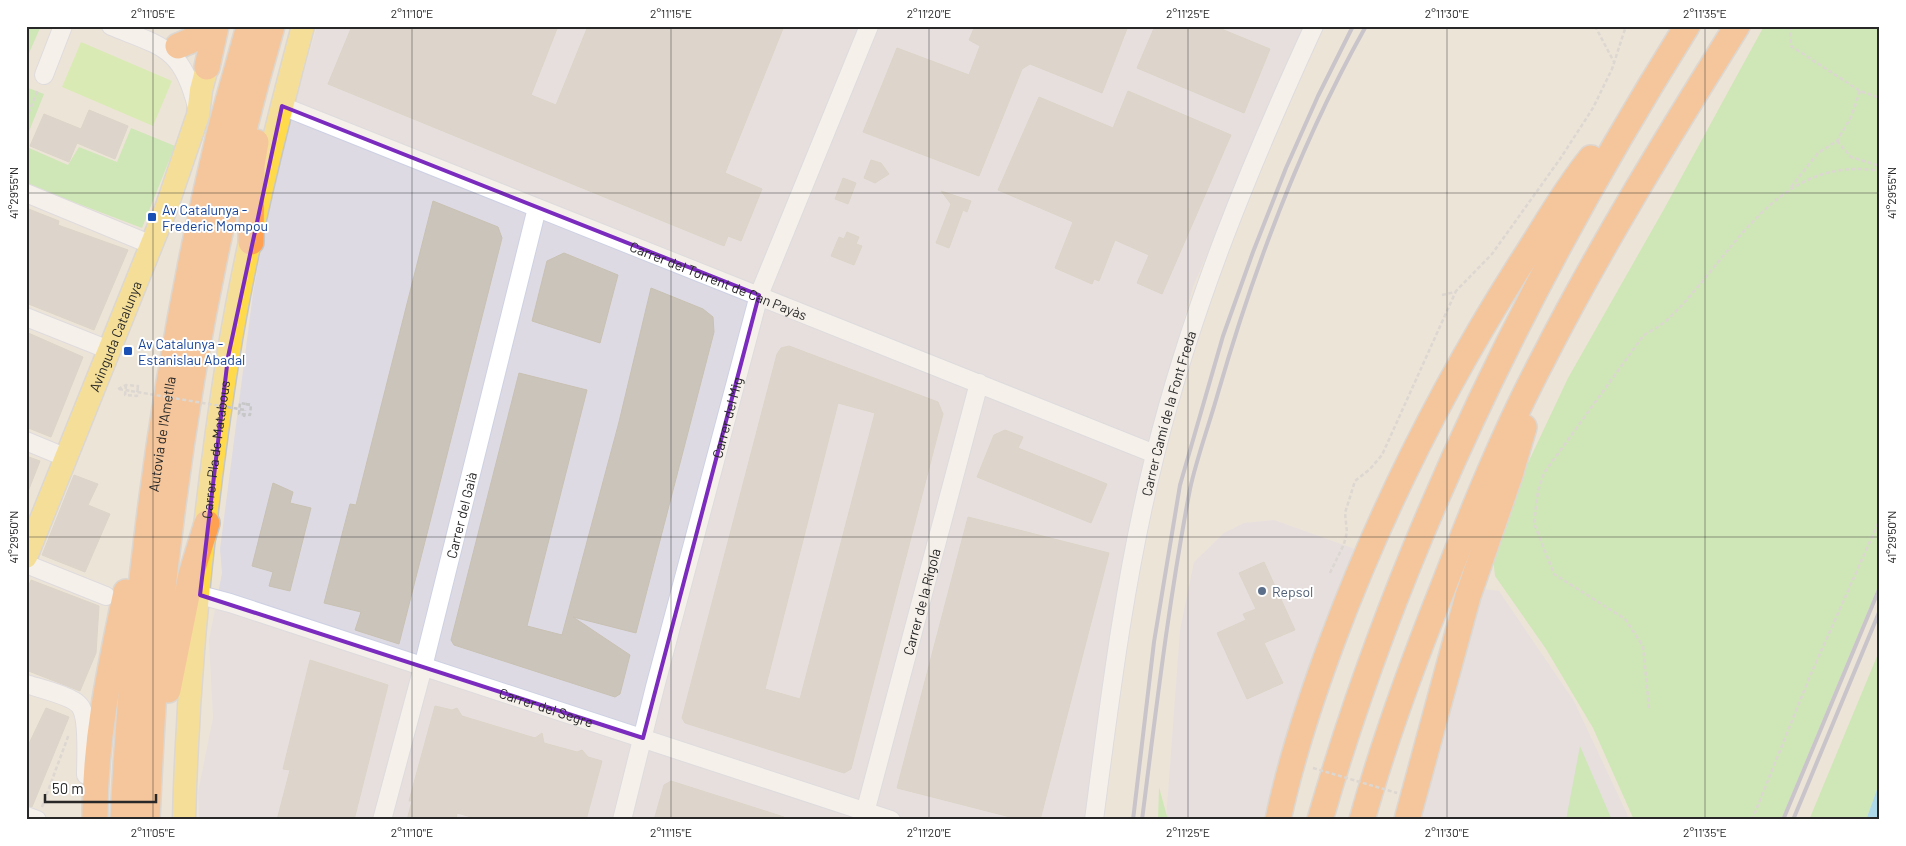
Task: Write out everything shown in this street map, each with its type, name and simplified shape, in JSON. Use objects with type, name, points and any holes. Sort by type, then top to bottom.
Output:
[{"type":"highway","points":[[171,47],[190,41],[209,26]]},
{"type":"highway","points":[[207,67],[216,26]]},
{"type":"highway","points":[[1320,820],[1370,666],[1419,540],[1457,450],[1498,364],[1568,227],[1646,91],[1687,26]]},
{"type":"highway","points":[[1362,820],[1374,777],[1412,668],[1460,542],[1542,359],[1611,235],[1737,26]]},
{"type":"highway","points":[[251,242],[252,165],[266,92],[264,28]]},
{"type":"highway","name":"Autovia de l'Ametlla","points":[[123,820],[134,645],[160,434],[184,301],[219,135],[264,28]]},
{"type":"highway","name":"Autovia de l'Ametlla","points":[[147,820],[162,601],[186,414],[210,278],[264,28]]},
{"type":"highway","points":[[1278,820],[1298,745],[1324,663],[1352,591],[1406,467],[1496,303],[1581,170],[1646,91]]},
{"type":"highway","points":[[1407,820],[1468,596],[1510,475],[1542,359]]},
{"type":"highway","points":[[95,820],[96,771],[105,693],[138,543],[150,514]]},
{"type":"highway","points":[[149,785],[160,738],[189,585],[207,524]]},
{"type":"main road","name":"Carrer Pla de Matabous","points":[[184,820],[189,700],[207,524],[228,357],[251,242],[282,106],[303,26]]},
{"type":"main road","name":"Avinguda Catalunya","points":[[26,557],[152,245],[198,114],[201,90],[207,67]]},
{"type":"street","points":[[44,75],[63,26]]},
{"type":"street","points":[[111,26],[198,56],[207,67]]},
{"type":"street","name":"Carrer del Mig","points":[[622,820],[654,687],[759,295],[869,26]]},
{"type":"street","name":"Carrer Camí de la Font Freda","points":[[1094,820],[1119,628],[1155,454],[1206,285],[1224,235],[1250,167],[1314,26]]},
{"type":"street","points":[[171,47],[190,80],[198,114]]},
{"type":"street","name":"Carrer del Torrent de Can Payàs","points":[[282,106],[1155,454]]},
{"type":"street","points":[[26,193],[152,245]]},
{"type":"street","name":"Carrer del Gaià","points":[[382,820],[423,667],[537,208]]},
{"type":"street","points":[[26,317],[109,350]]},
{"type":"street","name":"Carrer de la Rigola","points":[[865,815],[979,383]]},
{"type":"street","points":[[26,441],[67,458]]},
{"type":"street","points":[[26,564],[106,596]]},
{"type":"street","name":"Carrer del Segre","points":[[200,595],[643,738],[865,815],[891,820]]},
{"type":"street","points":[[26,684],[73,700],[80,705],[84,721],[88,820]]},
{"type":"path","points":[[1595,26],[1614,62]]},
{"type":"path","points":[[1330,572],[1344,544],[1347,532],[1345,513],[1355,481],[1370,469],[1382,455],[1457,289],[1492,254],[1560,159],[1593,108],[1614,62],[1626,26]]},
{"type":"path","points":[[1790,26],[1791,46],[1860,91],[1880,98]]},
{"type":"path","points":[[26,119],[44,75]]},
{"type":"path","points":[[1649,708],[1643,646],[1624,619],[1554,574],[1534,524],[1538,491],[1544,473],[1643,336],[1665,322],[1753,221],[1790,188],[1818,153],[1837,141],[1851,118],[1860,91]]},
{"type":"path","points":[[1837,141],[1851,157],[1880,166]]},
{"type":"path","points":[[1790,188],[1812,177],[1846,170],[1880,171]]},
{"type":"path","points":[[1442,295],[1457,289]]},
{"type":"path","points":[[126,385],[125,395],[137,396],[138,386]]},
{"type":"path","points":[[138,386],[126,385],[118,389],[240,408],[245,410],[244,417]]},
{"type":"path","points":[[137,392],[138,386]]},
{"type":"path","points":[[240,403],[251,405],[250,416],[239,414],[240,408],[240,403]]},
{"type":"path","points":[[1752,820],[1810,676],[1880,519]]},
{"type":"path","points":[[34,816],[80,705]]},
{"type":"path","points":[[1313,768],[1397,793]]},
{"type":"highlighted area","points":[[282,106],[759,295],[643,738],[200,595],[228,357]]},
{"type":"shaded area","points":[[317,26],[1304,26],[1193,287],[1160,403],[1138,485],[1087,820],[199,820],[198,792],[213,718],[209,640],[222,573],[220,549],[253,293],[275,174]]},
{"type":"shaded area","points":[[1274,520],[1355,549],[1375,552],[1334,656],[1286,820],[1166,820],[1180,630],[1194,562],[1224,533],[1244,523]]},
{"type":"shaded area","points":[[1463,586],[1499,591],[1574,701],[1630,820],[1401,820]]},
{"type":"green space","points":[[26,26],[41,26],[26,60]]},
{"type":"green space","points":[[1764,26],[1880,26],[1880,582],[1781,820],[1634,820],[1593,728],[1546,649],[1495,576],[1491,541],[1568,378],[1664,209]]},
{"type":"green space","points":[[81,42],[172,81],[153,126],[62,87]]},
{"type":"green space","points":[[26,87],[44,94],[26,139]]},
{"type":"green space","points":[[131,128],[175,146],[142,228],[26,184],[26,153],[29,148],[68,165],[79,147],[117,162]]},
{"type":"green space","points":[[1880,649],[1880,781],[1866,820],[1809,820]]},
{"type":"green space","points":[[1580,746],[1612,820],[1566,820]]},
{"type":"green space","points":[[1159,787],[1168,820],[1158,820]]},
{"type":"water","points":[[1880,781],[1880,820],[1866,820]]},
{"type":"building","points":[[352,26],[558,26],[531,95],[556,105],[588,26],[784,26],[725,173],[762,189],[741,241],[728,236],[724,246],[328,84]]},
{"type":"building","points":[[975,26],[1128,26],[1102,93],[1030,64],[1022,69],[979,176],[863,132],[897,48],[969,75],[980,46],[969,40]]},
{"type":"building","points":[[1155,26],[1214,26],[1270,49],[1244,113],[1137,68]]},
{"type":"building","points":[[1128,91],[1231,135],[1162,294],[1137,283],[1149,255],[1115,240],[1099,281],[1094,279],[1092,284],[1055,268],[1073,222],[998,190],[1039,97],[1113,128]]},
{"type":"building","points":[[89,110],[128,126],[115,159],[77,143],[69,162],[30,146],[44,114],[81,129]]},
{"type":"building","points":[[871,160],[881,163],[889,174],[875,183],[864,178]]},
{"type":"building","points":[[843,178],[856,183],[848,204],[835,199]]},
{"type":"building","points":[[941,191],[971,201],[967,212],[963,210],[949,248],[936,243],[951,204]]},
{"type":"building","points":[[433,201],[498,227],[502,238],[399,644],[355,630],[361,612],[324,603],[350,504],[356,505]]},
{"type":"building","points":[[26,208],[59,221],[58,225],[128,250],[94,330],[26,303]]},
{"type":"building","points":[[847,232],[859,237],[856,244],[862,246],[854,265],[831,256],[839,237],[844,239]]},
{"type":"building","points":[[564,253],[618,275],[600,343],[532,321],[547,261]]},
{"type":"building","points":[[651,288],[703,309],[713,317],[714,332],[636,633],[573,617],[630,655],[620,694],[615,697],[454,645],[451,640],[519,373],[587,390],[527,626],[562,635],[619,422]]},
{"type":"building","points":[[26,332],[83,357],[51,437],[26,427]]},
{"type":"building","points":[[789,346],[938,402],[943,414],[851,769],[844,773],[685,723],[682,718],[777,354],[781,348]],"holes":[[[838,403],[875,413],[800,699],[765,689]]]},
{"type":"building","points":[[1005,430],[1023,437],[1018,448],[1107,484],[1091,523],[977,477],[994,435]]},
{"type":"building","points":[[26,456],[40,461],[27,494],[26,494]]},
{"type":"building","points":[[74,475],[98,484],[88,505],[110,514],[85,572],[42,555]]},
{"type":"building","points":[[273,483],[293,492],[290,503],[311,508],[290,591],[269,586],[273,572],[252,566]]},
{"type":"building","points":[[968,517],[1109,553],[1040,820],[1022,820],[897,788]]},
{"type":"building","points":[[1264,562],[1295,630],[1264,643],[1283,683],[1247,699],[1217,633],[1246,620],[1243,614],[1256,609],[1239,573]]},
{"type":"building","points":[[31,580],[99,606],[96,653],[80,691],[26,670],[26,593]]},
{"type":"building","points":[[310,660],[388,685],[354,820],[277,820],[290,770],[283,769]]},
{"type":"building","points":[[435,706],[452,710],[457,708],[462,716],[535,738],[542,733],[544,743],[577,752],[582,750],[588,757],[602,761],[586,820],[482,820],[457,813],[456,820],[407,820],[412,801],[409,801]]},
{"type":"building","points":[[46,708],[69,717],[32,807],[26,806],[26,750]]},
{"type":"building","points":[[671,781],[784,817],[783,820],[654,820],[664,785]]},
{"type":"railway","points":[[1133,820],[1154,642],[1180,485],[1223,336],[1253,252],[1286,168],[1318,96],[1353,26]]},
{"type":"railway","points":[[1142,820],[1169,613],[1182,530],[1196,465],[1247,299],[1282,205],[1321,114],[1366,26]]},
{"type":"railway","points":[[1783,820],[1880,587]]},
{"type":"railway","points":[[1793,820],[1880,610]]},
{"type":"place","name":"Av Catalunya - Frederic Mompou","points":[[152,217]]},
{"type":"place","name":"Av Catalunya - Estanislau Abadal","points":[[128,351]]},
{"type":"place","name":"Repsol","points":[[1262,591]]}]
